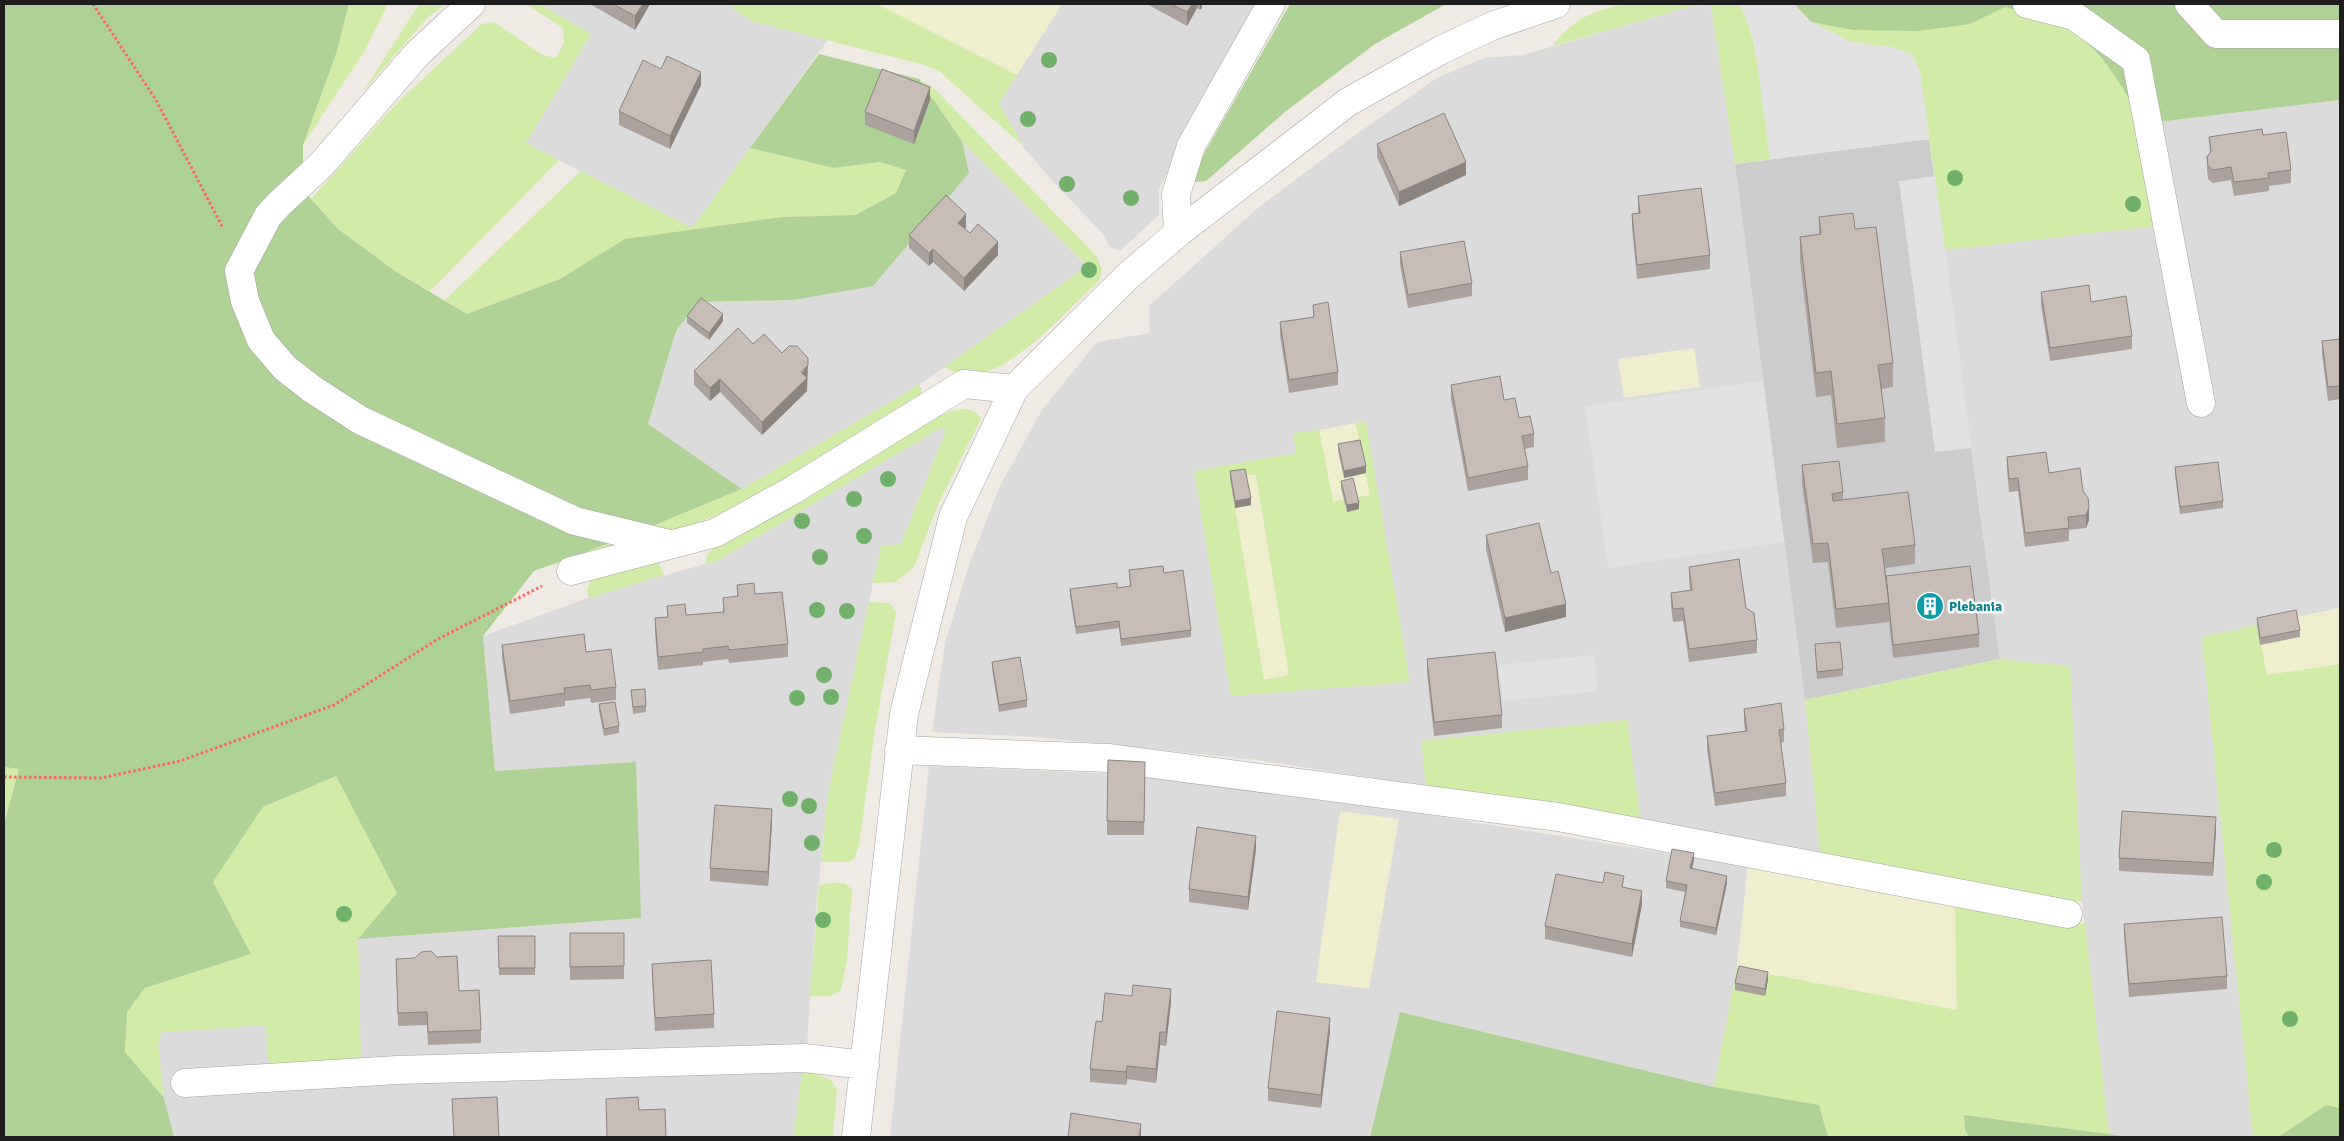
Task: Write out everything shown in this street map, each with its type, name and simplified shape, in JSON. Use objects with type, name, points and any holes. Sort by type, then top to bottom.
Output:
[{"type":"street","points":[[471,4],[417,54],[322,164],[268,216],[239,271],[245,301],[261,340],[285,368],[312,389],[360,420],[575,521],[670,544]]},
{"type":"street","points":[[1178,233],[1176,194],[1192,146],[1271,4]]},
{"type":"street","points":[[856,1137],[904,714],[953,517],[1014,389],[1129,274],[1178,233],[1348,102],[1441,50],[1492,26],[1556,4]]},
{"type":"street","points":[[2027,4],[2074,16],[2136,60],[2202,403]]},
{"type":"street","points":[[2189,4],[2216,34],[2340,34]]},
{"type":"street","points":[[571,571],[715,533],[793,490],[964,384],[1014,389]]},
{"type":"street","points":[[899,750],[1108,758],[1558,817],[2068,914]]},
{"type":"street","points":[[185,1083],[397,1070],[804,1058],[865,1066]]},
{"type":"path","points":[[93,4],[156,100],[226,233],[239,271]]},
{"type":"path","points":[[4,777],[101,778],[180,761],[334,705],[438,640],[571,571]]},
{"type":"shaded area","points":[[540,4],[727,4],[751,21],[828,40],[692,228],[525,143],[591,35]]},
{"type":"shaded area","points":[[1062,4],[1258,4],[1182,141],[1159,190],[1159,215],[1120,251],[1110,247],[1104,235],[1023,147],[999,103]]},
{"type":"shaded area","points":[[1700,4],[1711,4],[1735,164],[1805,700],[1821,858],[1520,801],[1257,760],[1037,737],[932,732],[945,643],[969,565],[1000,486],[1042,410],[1097,342],[1150,333],[1149,306],[1258,208],[1358,133],[1437,78],[1484,58],[1523,55]]},
{"type":"shaded area","points":[[1739,4],[1794,4],[1811,22],[1851,42],[1892,47],[1912,54],[1920,72],[1929,139],[1770,159],[1754,40],[1745,14]]},
{"type":"shaded area","points":[[2340,100],[2340,608],[2202,637],[2253,1137],[2130,1137],[2109,1134],[2082,902],[2070,666],[2000,659],[1945,250],[2156,226],[2142,124]]},
{"type":"shaded area","points":[[1929,139],[2000,659],[1805,700],[1735,164]]},
{"type":"shaded area","points":[[962,141],[1088,267],[919,385],[742,489],[648,425],[676,331],[698,302],[793,300],[969,173]]},
{"type":"shaded area","points":[[1935,176],[1971,448],[1935,452],[1899,181]]},
{"type":"shaded area","points":[[1763,381],[1784,542],[1608,568],[1585,406]]},
{"type":"shaded area","points":[[942,426],[946,430],[901,544],[881,546],[828,793],[816,909],[807,1046],[794,1137],[174,1137],[164,1098],[158,1044],[162,1032],[267,1025],[268,1061],[361,1062],[358,939],[641,918],[495,771],[483,636],[610,590],[717,561]]},
{"type":"shaded area","points":[[1594,655],[1598,691],[1503,701],[1499,665]]},
{"type":"shaded area","points":[[929,766],[1145,775],[1403,811],[1748,866],[1737,968],[1714,1087],[1400,1012],[1370,1137],[890,1137]]},
{"type":"green space","points":[[4,4],[349,4],[336,54],[303,145],[303,190],[338,229],[395,271],[467,314],[560,279],[625,239],[782,217],[855,215],[896,193],[906,170],[880,162],[834,168],[750,148],[819,54],[919,79],[962,141],[969,173],[873,286],[793,300],[698,302],[676,331],[648,424],[742,489],[628,536],[534,571],[483,636],[495,771],[636,762],[641,918],[358,939],[397,893],[336,776],[263,807],[213,882],[251,954],[145,988],[127,1012],[125,1052],[164,1098],[174,1137],[4,1137],[4,824],[19,769],[4,767]]},
{"type":"green space","points":[[349,4],[388,4],[365,50],[303,145],[336,54]]},
{"type":"green space","points":[[419,4],[445,4],[427,18],[363,92]]},
{"type":"green space","points":[[526,4],[540,4],[591,34],[526,143],[559,160],[430,291],[395,271],[338,229],[311,199],[397,103],[482,24],[494,22],[543,55],[556,58],[564,43],[563,28]]},
{"type":"green space","points":[[727,4],[877,4],[1017,75],[999,103],[1023,146],[939,71],[921,64],[751,21]]},
{"type":"green space","points":[[877,4],[1062,4],[1017,75]]},
{"type":"green space","points":[[1290,4],[1446,4],[1375,44],[1286,111],[1206,181],[1195,182],[1193,173]]},
{"type":"green space","points":[[1622,4],[1700,4],[1552,46],[1568,29],[1583,18]]},
{"type":"green space","points":[[1711,4],[1739,4],[1746,18],[1752,36],[1760,78],[1770,159],[1735,164]]},
{"type":"green space","points":[[1794,4],[2340,4],[2340,100],[2142,124],[2126,94],[2097,53],[2072,31],[2045,17],[2005,7],[1970,24],[1918,31],[1853,30],[1811,22]]},
{"type":"green space","points":[[2005,7],[2056,21],[2087,42],[2120,80],[2142,124],[2156,226],[1945,250],[1920,72],[1912,54],[1892,47],[1851,42],[1811,22],[1853,30],[1970,24]]},
{"type":"green space","points":[[919,79],[936,90],[1097,257],[1102,269],[1099,281],[1047,331],[1004,364],[983,373],[966,374],[944,367],[1088,266],[962,141]]},
{"type":"green space","points":[[750,148],[834,168],[880,162],[906,170],[896,193],[855,215],[782,217],[626,239],[560,279],[467,314],[445,300],[581,171],[692,228]]},
{"type":"green space","points":[[1694,348],[1700,387],[1624,398],[1618,359]]},
{"type":"green space","points":[[919,385],[922,390],[922,400],[824,458],[726,511],[692,525],[609,547],[534,571],[628,536],[742,489]]},
{"type":"green space","points":[[966,409],[977,413],[981,419],[939,502],[914,567],[895,582],[873,583],[881,546],[901,544],[946,431],[942,427],[717,561],[705,564],[708,553],[719,543],[932,418],[952,411]]},
{"type":"green space","points":[[1366,421],[1410,682],[1231,696],[1194,471],[1296,453],[1293,433],[1319,430],[1333,502],[1370,495],[1356,423]],"holes":[[[1256,474],[1289,675],[1264,680],[1230,478]]]},
{"type":"green space","points":[[1356,423],[1370,495],[1333,502],[1319,430]]},
{"type":"green space","points":[[1256,474],[1289,675],[1263,680],[1230,478]]},
{"type":"green space","points":[[653,561],[659,563],[664,575],[589,598],[587,589],[591,581]]},
{"type":"green space","points":[[869,602],[890,603],[896,612],[874,736],[859,845],[855,857],[850,862],[821,862],[828,793]]},
{"type":"green space","points":[[2340,608],[2340,664],[2266,675],[2257,625]]},
{"type":"green space","points":[[2257,625],[2267,675],[2340,664],[2340,1108],[2326,1105],[2278,1137],[2253,1137],[2202,637]]},
{"type":"green space","points":[[2000,659],[2070,666],[2082,902],[1821,858],[1805,700]]},
{"type":"green space","points":[[1627,720],[1641,824],[1426,787],[1421,741]]},
{"type":"green space","points":[[4,767],[19,769],[4,824]]},
{"type":"green space","points":[[336,776],[397,893],[358,939],[361,1063],[272,1065],[268,1061],[266,1025],[162,1032],[158,1044],[164,1098],[125,1052],[127,1012],[145,988],[251,954],[213,882],[263,807]]},
{"type":"green space","points":[[1340,811],[1399,819],[1369,989],[1316,982]]},
{"type":"green space","points":[[1748,866],[1955,905],[1957,1010],[1737,968]]},
{"type":"green space","points":[[844,883],[852,889],[847,959],[841,990],[831,996],[810,996],[819,885]]},
{"type":"green space","points":[[1955,905],[2085,924],[2109,1134],[1964,1115],[1965,1130],[1969,1137],[1828,1137],[1819,1105],[1714,1087],[1737,968],[1957,1010]]},
{"type":"green space","points":[[1400,1012],[1714,1087],[1819,1105],[1828,1137],[1370,1137]]},
{"type":"green space","points":[[802,1070],[830,1079],[837,1089],[833,1137],[794,1137]]},
{"type":"green space","points":[[2326,1105],[2340,1108],[2340,1137],[2278,1137]]},
{"type":"green space","points":[[1964,1115],[2130,1137],[1969,1137],[1965,1130]]},
{"type":"building","points":[[613,4],[643,4],[635,16]]},
{"type":"building","points":[[1171,4],[1192,4],[1187,12]]},
{"type":"building","points":[[667,56],[701,72],[670,136],[619,111],[643,60],[661,69]]},
{"type":"building","points":[[882,69],[930,87],[914,131],[865,112]]},
{"type":"building","points":[[1444,113],[1466,162],[1399,192],[1377,144]]},
{"type":"building","points":[[2262,129],[2263,135],[2286,132],[2291,170],[2268,173],[2269,178],[2234,182],[2231,167],[2213,170],[2208,166],[2207,157],[2211,151],[2209,137]]},
{"type":"building","points":[[1701,188],[1710,255],[1637,265],[1632,214],[1640,213],[1638,196]]},
{"type":"building","points":[[946,195],[966,214],[958,223],[970,233],[978,224],[998,242],[964,278],[933,249],[929,253],[909,235]]},
{"type":"building","points":[[1853,213],[1855,229],[1876,227],[1893,363],[1878,365],[1885,418],[1837,424],[1831,371],[1816,373],[1800,237],[1821,234],[1819,217]]},
{"type":"building","points":[[1464,241],[1472,283],[1408,295],[1400,252]]},
{"type":"building","points":[[2089,285],[2091,302],[2126,296],[2132,336],[2050,348],[2041,292]]},
{"type":"building","points":[[701,298],[723,314],[709,333],[687,316]]},
{"type":"building","points":[[1328,302],[1338,372],[1289,380],[1280,322],[1314,317],[1313,305]]},
{"type":"building","points":[[738,328],[753,344],[764,334],[782,353],[789,346],[797,346],[808,358],[808,365],[801,372],[807,378],[762,422],[720,379],[710,388],[694,371]]},
{"type":"building","points":[[2340,339],[2340,386],[2328,387],[2322,341]]},
{"type":"building","points":[[1500,376],[1504,400],[1515,398],[1519,418],[1530,416],[1534,434],[1522,436],[1528,466],[1468,478],[1451,385]]},
{"type":"building","points":[[1360,440],[1366,466],[1344,471],[1338,444]]},
{"type":"building","points":[[2046,452],[2049,473],[2080,468],[2083,491],[2088,498],[2089,507],[2086,515],[2068,517],[2069,528],[2025,533],[2018,478],[2009,479],[2007,457]]},
{"type":"building","points":[[1839,461],[1843,492],[1832,494],[1833,501],[1908,492],[1915,545],[1882,549],[1889,603],[1836,609],[1828,543],[1813,544],[1802,465]]},
{"type":"building","points":[[2218,462],[2223,501],[2180,507],[2175,467]]},
{"type":"building","points":[[1245,469],[1251,498],[1235,501],[1230,471]]},
{"type":"building","points":[[1353,478],[1359,503],[1347,505],[1341,481]]},
{"type":"building","points":[[1539,523],[1551,573],[1558,571],[1566,604],[1505,618],[1486,535]]},
{"type":"building","points":[[1739,559],[1746,608],[1754,613],[1757,640],[1689,649],[1683,608],[1673,609],[1671,593],[1692,590],[1689,567]]},
{"type":"building","points":[[1163,566],[1164,573],[1183,570],[1191,630],[1121,639],[1119,621],[1076,627],[1070,589],[1117,583],[1117,588],[1131,586],[1129,570]]},
{"type":"building","name":"Plebania","points":[[1970,566],[1979,634],[1893,645],[1886,576]]},
{"type":"building","points":[[754,583],[755,594],[782,592],[788,644],[729,650],[728,646],[703,649],[703,652],[658,657],[655,618],[668,617],[667,606],[685,604],[686,615],[724,612],[723,598],[738,596],[737,585]]},
{"type":"building","points":[[2296,610],[2300,630],[2260,638],[2257,618]]},
{"type":"building","points":[[584,634],[586,652],[611,649],[616,687],[591,690],[590,685],[564,688],[565,693],[510,701],[502,645]]},
{"type":"building","points":[[1840,642],[1843,669],[1817,672],[1815,644]]},
{"type":"building","points":[[1495,652],[1502,715],[1434,722],[1427,659]]},
{"type":"building","points":[[1020,657],[1027,700],[999,705],[992,662]]},
{"type":"building","points":[[645,689],[646,706],[633,707],[631,690]]},
{"type":"building","points":[[615,702],[619,726],[604,729],[599,704]]},
{"type":"building","points":[[1781,703],[1784,729],[1779,730],[1786,783],[1715,793],[1707,736],[1747,731],[1744,709]]},
{"type":"building","points":[[1108,760],[1145,762],[1144,822],[1107,821]]},
{"type":"building","points":[[715,805],[772,809],[768,872],[710,868]]},
{"type":"building","points":[[2122,811],[2216,817],[2213,863],[2119,858]]},
{"type":"building","points":[[1197,827],[1256,836],[1248,897],[1189,889]]},
{"type":"building","points":[[1672,849],[1694,853],[1690,868],[1727,876],[1716,928],[1680,921],[1687,885],[1666,881]]},
{"type":"building","points":[[1605,872],[1624,876],[1622,887],[1642,891],[1632,944],[1545,926],[1556,874],[1603,883]]},
{"type":"building","points":[[2222,917],[2227,976],[2129,984],[2124,924]]},
{"type":"building","points":[[570,933],[624,933],[624,966],[570,967]]},
{"type":"building","points":[[498,936],[535,936],[535,968],[499,968]]},
{"type":"building","points":[[431,951],[437,957],[457,956],[459,991],[479,990],[481,1030],[428,1032],[427,1012],[398,1013],[396,959],[415,958],[421,952]]},
{"type":"building","points":[[711,960],[714,1014],[655,1018],[652,964]]},
{"type":"building","points":[[1739,966],[1768,972],[1765,989],[1735,983]]},
{"type":"building","points":[[1133,985],[1171,989],[1166,1032],[1160,1032],[1156,1069],[1127,1066],[1126,1072],[1090,1069],[1096,1021],[1102,1022],[1105,993],[1132,996]]},
{"type":"building","points":[[1277,1011],[1330,1018],[1321,1095],[1268,1088]]},
{"type":"building","points":[[497,1097],[499,1137],[454,1137],[452,1099]]},
{"type":"building","points":[[638,1097],[639,1110],[665,1109],[666,1137],[607,1137],[606,1099]]},
{"type":"building","points":[[1071,1113],[1141,1124],[1139,1137],[1068,1137]]},
{"type":"place","name":"Plebania","points":[[1930,606]]}]
